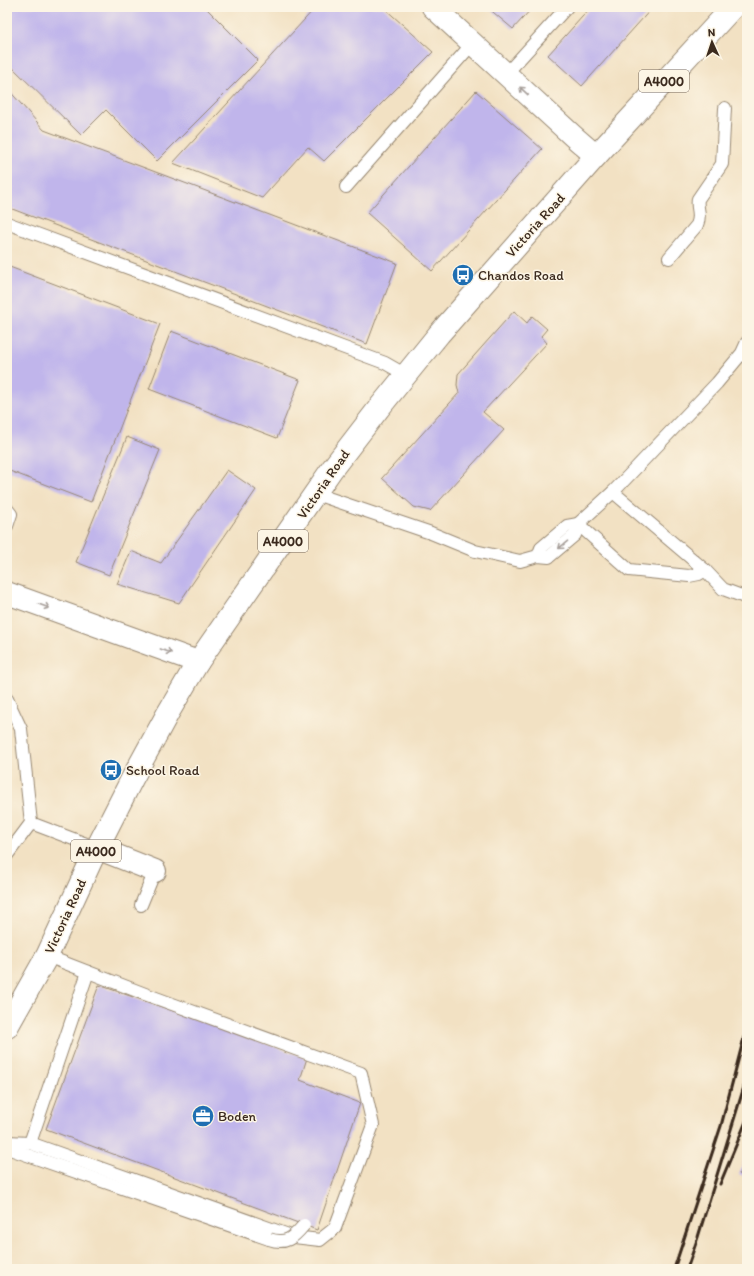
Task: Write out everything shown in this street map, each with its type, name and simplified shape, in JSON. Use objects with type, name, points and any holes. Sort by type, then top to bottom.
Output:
[{"type":"main road","points":[[433,7],[596,156]]},
{"type":"main road","name":"Victoria Road","points":[[7,1027],[47,956],[97,848],[132,779],[198,662],[332,469],[439,334],[596,156],[732,7]]},
{"type":"main road","points":[[7,593],[198,662]]},
{"type":"main road","points":[[97,848],[155,871]]},
{"type":"lane","points":[[506,74],[567,7]]},
{"type":"lane","points":[[346,187],[473,43]]},
{"type":"lane","points":[[668,258],[697,226],[700,220],[697,203],[698,199],[722,164],[725,108]]},
{"type":"lane","points":[[7,223],[385,364],[406,375]]},
{"type":"lane","points":[[747,331],[747,338]]},
{"type":"lane","points":[[316,494],[431,533],[475,551],[520,561],[538,556],[541,548],[567,526],[578,524],[613,492],[717,384],[742,353],[747,342]]},
{"type":"lane","points":[[613,492],[705,570],[723,589],[747,598]]},
{"type":"lane","points":[[7,509],[11,514],[7,526]]},
{"type":"lane","points":[[578,524],[629,570],[689,576],[699,574],[705,570]]},
{"type":"lane","points":[[7,699],[21,729],[31,823],[7,855]]},
{"type":"lane","points":[[31,823],[97,848]]},
{"type":"lane","points":[[142,905],[155,871]]},
{"type":"lane","points":[[7,1142],[30,1143],[294,1237],[320,1240],[335,1228],[373,1125],[361,1073],[47,956]]},
{"type":"lane","points":[[30,1143],[88,972]]},
{"type":"lane","points":[[7,1148],[278,1242],[294,1237],[304,1225]]},
{"type":"building","points":[[7,7],[205,7],[258,60],[157,161],[106,110],[81,135],[7,62]]},
{"type":"building","points":[[316,7],[383,7],[433,52],[324,161],[308,147],[262,198],[173,163]]},
{"type":"building","points":[[487,7],[533,7],[513,29]]},
{"type":"building","points":[[591,7],[653,7],[582,86],[548,55]]},
{"type":"building","points":[[7,88],[44,130],[397,263],[367,344],[7,207]]},
{"type":"building","points":[[476,91],[542,149],[432,271],[367,213]]},
{"type":"building","points":[[7,266],[160,324],[91,502],[7,470]]},
{"type":"building","points":[[514,311],[527,323],[532,316],[547,329],[541,336],[547,343],[483,412],[504,430],[430,511],[414,507],[382,478],[459,393],[457,385],[458,374]]},
{"type":"building","points":[[171,331],[300,380],[277,438],[149,389]]},
{"type":"building","points":[[127,437],[160,450],[109,575],[76,562]]},
{"type":"building","points":[[227,470],[256,490],[179,603],[117,584],[131,551],[161,563]]},
{"type":"building","name":"Boden","points":[[99,985],[307,1058],[300,1080],[360,1103],[317,1230],[46,1129]]},
{"type":"building","points":[[747,1153],[747,1177],[739,1174]]},
{"type":"railway","points":[[674,1269],[721,1126],[747,1026]]},
{"type":"railway","points":[[687,1269],[747,1077]]},
{"type":"railway","points":[[720,1184],[747,1119]]},
{"type":"place","name":"Chandos Road","points":[[463,275]]},
{"type":"place","name":"School Road","points":[[111,770]]},
{"type":"place","name":"Boden","points":[[203,1116]]}]
